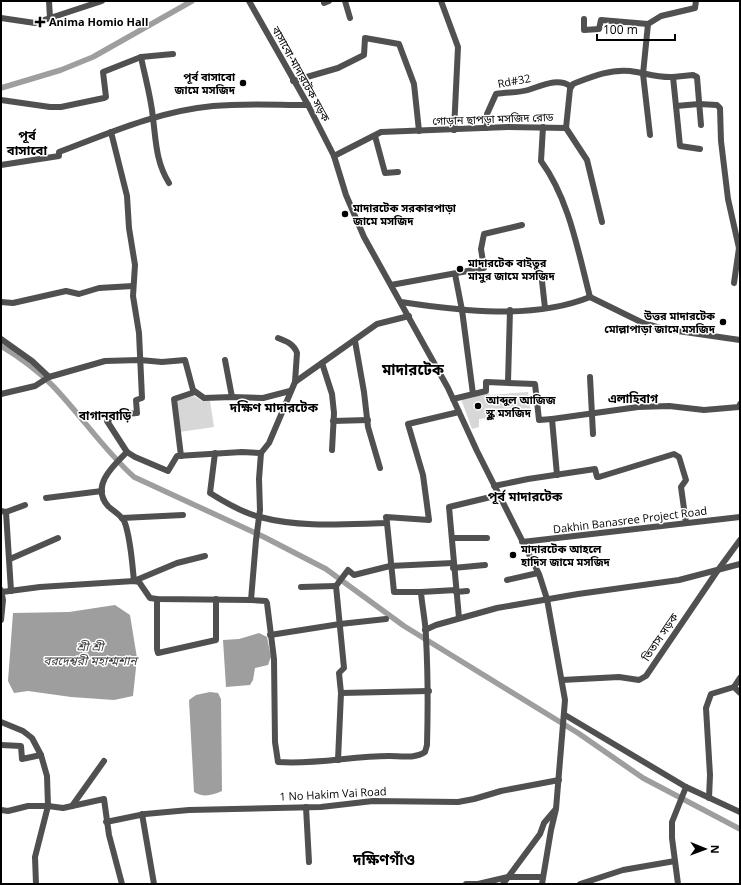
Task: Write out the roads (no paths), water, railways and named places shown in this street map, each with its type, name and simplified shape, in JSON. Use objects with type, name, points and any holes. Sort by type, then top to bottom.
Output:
[{"type":"street","points":[[49,1],[50,18]]},
{"type":"street","points":[[1,18],[35,23],[102,1]]},
{"type":"street","name":"বাসাবো-মাদারটেক সড়ক","points":[[249,1],[293,81],[308,105],[334,156],[346,195],[364,237],[409,316],[453,399],[494,486],[538,573],[547,599],[566,700],[556,809],[542,876],[542,884]]},
{"type":"street","points":[[345,1],[350,18]]},
{"type":"street","points":[[441,1],[458,47],[454,130]]},
{"type":"street","points":[[584,19],[584,30],[599,30],[601,20],[648,24],[661,16],[694,8],[696,1]]},
{"type":"street","points":[[648,24],[643,74],[650,135]]},
{"type":"street","points":[[293,81],[338,68],[364,55],[365,38],[399,44],[414,84],[418,109],[419,131]]},
{"type":"street","points":[[1,100],[56,107],[104,98],[106,97],[102,73],[141,57],[173,54]]},
{"type":"street","points":[[141,57],[153,118],[158,157],[161,169],[169,183]]},
{"type":"street","points":[[570,86],[608,72],[628,71],[661,78],[693,75],[697,77],[701,125]]},
{"type":"street","points":[[673,77],[680,146],[700,149]]},
{"type":"street","name":"Rd#32","points":[[486,128],[488,112],[496,94],[528,90],[544,84],[566,83],[570,86]]},
{"type":"street","name":"গোড়ান ছাপড়া মসজিদ রোড","points":[[334,156],[381,132],[486,128],[566,128],[570,86]]},
{"type":"street","points":[[676,106],[699,104],[717,105],[720,108],[721,141],[728,199],[737,237],[739,254],[734,284]]},
{"type":"street","points":[[1,165],[59,156],[59,152],[153,118],[213,106],[308,105]]},
{"type":"street","points":[[543,127],[541,161],[553,177],[561,197],[577,247],[590,297]]},
{"type":"street","points":[[566,128],[587,160],[602,222]]},
{"type":"street","points":[[111,132],[127,196],[129,228],[135,265],[132,296],[137,317],[142,398],[136,400],[137,413],[115,415],[107,421],[128,452],[135,457],[168,471],[177,456],[242,452],[261,453]]},
{"type":"street","points":[[375,136],[385,173],[398,172]]},
{"type":"street","points":[[391,285],[484,268],[481,249],[484,234],[522,225]]},
{"type":"street","points":[[455,274],[462,310],[473,394]]},
{"type":"street","points":[[542,281],[546,308]]},
{"type":"street","points":[[1,302],[13,303],[66,290],[79,294],[99,288],[133,286]]},
{"type":"street","points":[[401,302],[462,310],[496,312],[510,310],[522,311],[572,304],[590,297],[643,323],[664,329],[740,340]]},
{"type":"street","points":[[508,382],[510,310]]},
{"type":"street","points":[[251,600],[256,540],[261,504],[258,479],[261,453],[269,443],[295,382],[378,324],[409,316]]},
{"type":"street","points":[[278,338],[286,341],[296,349],[295,382]]},
{"type":"street","points":[[1,339],[32,361],[45,379]]},
{"type":"street","points":[[354,341],[368,420],[380,468]]},
{"type":"street","points":[[1,394],[24,389],[45,379],[105,361],[140,360],[162,362],[185,360],[195,392],[199,397],[209,399],[232,397],[263,398],[290,391]]},
{"type":"street","points":[[225,360],[232,397]]},
{"type":"street","points":[[322,363],[332,394],[332,450]]},
{"type":"street","points":[[590,377],[593,434]]},
{"type":"street","points":[[453,399],[486,390],[486,382],[535,384],[539,420],[644,406],[669,406],[704,410],[740,406]]},
{"type":"street","points":[[181,456],[174,399],[195,392]]},
{"type":"street","points":[[459,412],[408,424],[423,475],[429,520],[386,517],[386,524],[394,592],[467,590]]},
{"type":"street","points":[[552,419],[557,474]]},
{"type":"street","points":[[333,421],[368,420]]},
{"type":"street","points":[[128,452],[113,466],[104,479],[102,491],[107,505],[122,518],[127,532],[134,581]]},
{"type":"street","points":[[215,453],[210,494],[227,504],[260,517],[308,525],[386,524]]},
{"type":"street","points":[[494,486],[557,474],[595,469],[597,477],[599,477],[674,454],[677,455],[686,480],[680,488],[686,524]]},
{"type":"street","points":[[46,498],[102,491]]},
{"type":"street","points":[[459,618],[453,566],[449,507],[499,495]]},
{"type":"street","points":[[11,591],[10,559],[4,512],[24,505]]},
{"type":"street","points":[[122,518],[183,515]]},
{"type":"street","name":"Dakhin Banasree Project Road","points":[[522,542],[740,517]]},
{"type":"street","points":[[10,559],[58,538]]},
{"type":"street","points":[[452,538],[487,538]]},
{"type":"street","name":"তিতাস সড়ক","points":[[562,680],[619,677],[632,680],[643,678],[740,540]]},
{"type":"street","points":[[732,551],[740,550]]},
{"type":"street","points":[[1,620],[4,600],[2,591],[134,581],[177,563],[205,556]]},
{"type":"street","points":[[426,633],[436,624],[497,608],[547,599],[679,580],[740,564]]},
{"type":"street","points":[[338,760],[341,693],[339,673],[344,668],[338,585],[348,570],[354,575],[390,566],[485,565]]},
{"type":"street","points":[[507,580],[538,573]]},
{"type":"street","points":[[134,581],[139,582],[150,598],[266,601],[274,659],[275,742],[277,761],[338,760],[422,755],[425,752],[427,745],[429,691],[426,633],[421,592]]},
{"type":"street","points":[[301,587],[338,585]]},
{"type":"street","points":[[157,599],[158,652],[216,640],[216,599]]},
{"type":"street","points":[[270,636],[340,624],[386,619]]},
{"type":"street","points":[[709,798],[710,774],[706,708],[711,694],[734,688],[740,678]]},
{"type":"street","points":[[734,688],[740,693]]},
{"type":"street","points":[[341,693],[429,691]]},
{"type":"street","points":[[565,718],[686,787],[740,812]]},
{"type":"street","points":[[1,722],[23,731],[32,738],[41,755],[47,776],[48,806],[35,857],[36,884]]},
{"type":"street","points":[[1,745],[21,746],[22,759],[41,755]]},
{"type":"street","points":[[72,806],[104,761]]},
{"type":"street","name":"1 No Hakim Vai Road","points":[[106,822],[142,814],[189,810],[306,807],[373,801],[458,802],[501,791],[559,780]]},
{"type":"street","points":[[678,884],[672,822],[686,787]]},
{"type":"street","points":[[1,810],[8,811],[28,806],[63,808],[104,799],[106,822],[122,884]]},
{"type":"street","points":[[306,807],[310,862]]},
{"type":"street","points":[[503,884],[540,834],[544,823],[556,809]]},
{"type":"street","points":[[142,814],[154,884]]},
{"type":"street","points":[[580,884],[623,870],[675,861]]},
{"type":"street","points":[[466,884],[478,884],[508,877],[542,876]]},
{"type":"water","name":"শ্রী শ্রী বরদেশ্বরী মহাশ্মশান","points":[[115,605],[130,615],[137,658],[133,696],[114,700],[71,697],[28,691],[14,693],[8,681],[13,613],[69,612]]},
{"type":"water","points":[[259,633],[267,637],[271,657],[268,665],[255,668],[253,680],[250,685],[226,687],[223,640],[239,639]]},
{"type":"water","points":[[210,692],[218,693],[221,699],[222,791],[212,795],[201,795],[194,792],[189,700],[196,695]]},
{"type":"waterway","points":[[1,88],[61,70],[93,57],[192,1]]},
{"type":"waterway","points":[[1,346],[28,364],[52,385],[112,455],[134,477],[264,537],[326,569],[404,626],[578,733],[643,778],[740,829]]},
{"type":"place","name":"Anima Homio Hall","points":[[40,22]]},
{"type":"place","name":"পূর্ব বাসাবো জামে মসজিদ","points":[[243,83]]},
{"type":"place","name":"মাদারটেক সরকারপাড়া জামে মসজিদ","points":[[345,214]]},
{"type":"place","name":"মাদারটেক বাইতুর মামুর জামে মসজিদ","points":[[460,269]]},
{"type":"place","name":"উত্তর মাদারটেক মোল্লাপাড়া জামে মসজিদ","points":[[723,322]]},
{"type":"place","name":"আব্দুল আজিজ স্কুল মসজিদ","points":[[478,406]]},
{"type":"place","name":"মাদারটেক আহলে হাদিস জামে মসজিদ","points":[[513,555]]},
{"type":"district","name":"পূর্ব বাসাবো","points":[[27,142]]},
{"type":"district","name":"মাদারটেক","points":[[413,370]]},
{"type":"district","name":"এলাহিবাগ","points":[[633,399]]},
{"type":"district","name":"দক্ষিণ মাদারটেক","points":[[274,407]]},
{"type":"district","name":"বাগানবাড়ি","points":[[105,416]]},
{"type":"district","name":"পূর্ব মাদারটেক","points":[[525,496]]},
{"type":"district","name":"দক্ষিণগাঁও","points":[[384,860]]}]
